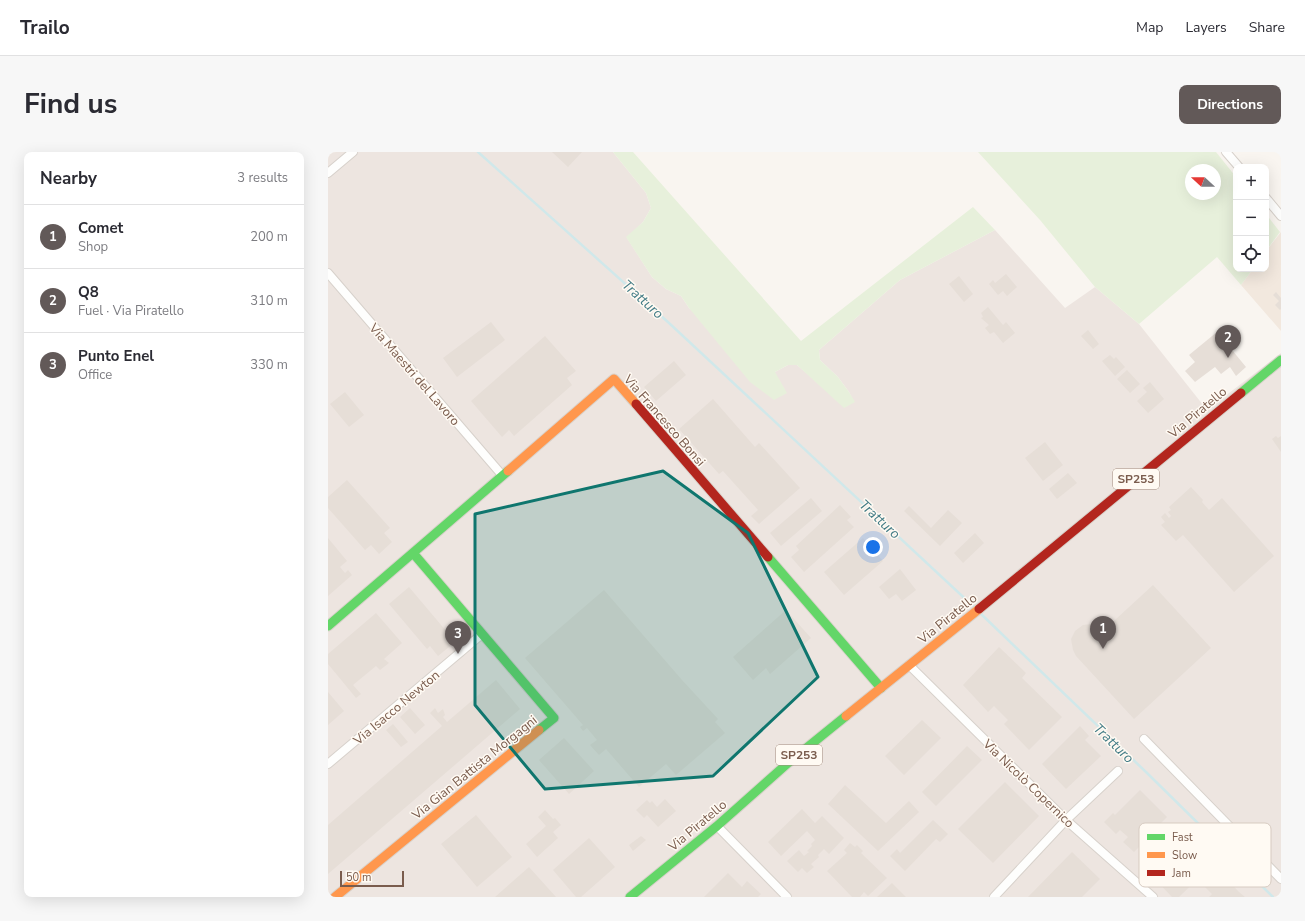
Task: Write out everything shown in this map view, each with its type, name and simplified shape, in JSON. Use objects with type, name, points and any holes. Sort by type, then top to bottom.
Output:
[{"type":"street","points":[[328,173],[353,152]]},
{"type":"street","points":[[1226,152],[1236,164]]},
{"type":"street","points":[[1268,200],[1281,216]]},
{"type":"street","name":"Via Maestri del Lavoro","points":[[328,273],[502,475]]},
{"type":"street","name":"Via Piratello","points":[[630,897],[717,826],[788,763],[992,599],[1281,360]]},
{"type":"street","name":"Via Francesco Bonsi","points":[[328,626],[614,379],[881,688]]},
{"type":"street","name":"Via Gian Battista Morgagni","points":[[335,897],[554,718],[413,553]]},
{"type":"street","name":"Via Isacco Newton","points":[[328,764],[482,634]]},
{"type":"street","name":"Via Nicolò Copernico","points":[[909,665],[1066,820],[1139,885]]},
{"type":"street","points":[[1144,739],[1226,823]]},
{"type":"street","points":[[994,897],[1066,820],[1118,771]]},
{"type":"street","points":[[717,826],[788,897]]},
{"type":"street","points":[[1271,869],[1281,879]]},
{"type":"street","name":"Via Nicolò Copernico","points":[[1142,887],[1153,897]]},
{"type":"highlighted area","points":[[663,471],[748,533],[818,677],[713,776],[545,789],[475,705],[475,514]]},
{"type":"shaded area","points":[[328,152],[613,152],[646,193],[651,208],[643,222],[627,238],[652,277],[666,289],[681,296],[689,308],[775,372],[788,365],[797,365],[811,377],[854,402],[838,377],[820,360],[819,350],[900,280],[995,230],[1065,308],[1095,287],[1139,324],[1207,410],[1281,353],[1281,897],[328,897]]},
{"type":"shaded area","points":[[1281,232],[1281,331],[1241,285],[1251,272],[1269,272],[1269,247]]},
{"type":"green space","points":[[613,152],[633,152],[801,341],[973,207],[995,230],[900,280],[819,350],[820,360],[838,377],[855,402],[844,408],[797,365],[788,365],[775,372],[787,393],[774,400],[750,382],[689,308],[681,296],[666,289],[652,277],[626,237],[643,222],[651,208],[646,193]]},
{"type":"green space","points":[[978,152],[1216,152],[1233,173],[1233,272],[1251,272],[1241,285],[1217,257],[1139,324],[1095,287],[1040,220]]},
{"type":"green space","points":[[1269,218],[1280,232],[1269,247]]},
{"type":"building","points":[[552,152],[582,152],[568,167]]},
{"type":"building","points":[[1006,274],[1017,287],[1007,296],[1003,291],[998,295],[989,284],[993,280],[995,283]]},
{"type":"building","points":[[959,276],[973,294],[964,302],[949,284]]},
{"type":"building","points":[[1276,292],[1281,298],[1280,310],[1275,305],[1279,301],[1273,295]]},
{"type":"building","points":[[988,307],[1003,325],[1006,322],[1015,333],[1003,343],[994,332],[990,334],[985,328],[989,325],[981,318],[983,317],[981,313]]},
{"type":"building","points":[[491,322],[505,340],[457,377],[443,358]]},
{"type":"building","points":[[1223,327],[1229,335],[1223,339],[1246,367],[1236,376],[1230,367],[1221,374],[1215,367],[1195,382],[1185,371],[1195,362],[1189,355]]},
{"type":"building","points":[[1088,330],[1099,344],[1093,349],[1081,336]]},
{"type":"building","points":[[545,336],[576,371],[567,378],[572,385],[514,436],[509,430],[502,437],[471,401]]},
{"type":"building","points":[[1110,355],[1114,359],[1116,357],[1125,367],[1115,376],[1102,361]]},
{"type":"building","points":[[674,361],[686,375],[656,401],[644,387]]},
{"type":"building","points":[[1127,370],[1140,384],[1130,393],[1117,379]]},
{"type":"building","points":[[1150,382],[1164,399],[1148,413],[1137,401],[1147,392],[1143,388]]},
{"type":"building","points":[[345,392],[364,415],[349,427],[330,404]]},
{"type":"building","points":[[713,399],[755,447],[759,443],[800,488],[759,524],[751,516],[758,510],[723,471],[719,474],[679,429]]},
{"type":"building","points":[[1276,436],[1278,438],[1281,436],[1281,452],[1272,439]]},
{"type":"building","points":[[1045,442],[1063,465],[1043,481],[1025,458]]},
{"type":"building","points":[[1068,473],[1077,483],[1057,499],[1049,489]]},
{"type":"building","points":[[347,480],[390,528],[384,533],[392,542],[379,554],[371,545],[365,550],[328,508],[328,497]]},
{"type":"building","points":[[1191,487],[1203,500],[1202,502],[1209,510],[1222,498],[1274,556],[1234,592],[1183,535],[1176,541],[1161,525],[1165,522],[1161,517],[1165,513],[1169,518],[1171,516],[1168,512],[1171,510],[1169,507]]},
{"type":"building","points":[[811,498],[822,511],[781,546],[770,533]]},
{"type":"building","points":[[840,505],[851,517],[847,520],[854,527],[804,572],[791,557],[799,550],[796,546]]},
{"type":"building","points":[[909,506],[931,528],[948,510],[962,523],[940,546],[904,511]]},
{"type":"building","points":[[975,533],[984,543],[963,563],[954,553]]},
{"type":"building","points":[[328,538],[347,561],[340,567],[345,573],[348,570],[352,575],[328,596]]},
{"type":"building","points":[[863,538],[883,561],[844,595],[824,572]]},
{"type":"building","points":[[900,569],[916,590],[902,601],[896,594],[889,599],[879,587]]},
{"type":"building","points":[[1153,585],[1211,648],[1134,719],[1076,656],[1071,639],[1075,631],[1083,625],[1092,624],[1103,631]]},
{"type":"building","points":[[409,587],[447,632],[446,633],[454,643],[438,656],[430,646],[427,649],[389,604]]},
{"type":"building","points":[[604,590],[718,719],[715,722],[725,733],[676,775],[666,764],[639,787],[606,749],[599,755],[590,745],[597,740],[587,728],[583,731],[580,727],[583,725],[525,658]]},
{"type":"building","points":[[786,610],[811,638],[770,674],[766,668],[753,680],[733,657]]},
{"type":"building","points":[[376,613],[402,643],[384,659],[389,663],[380,670],[376,666],[353,685],[361,694],[356,698],[328,664],[328,654]]},
{"type":"building","points":[[999,647],[1026,673],[1022,678],[1062,717],[1029,750],[1004,724],[1008,720],[994,706],[988,712],[963,685]]},
{"type":"building","points":[[496,680],[520,709],[328,874],[328,825],[442,726],[430,713],[435,708],[438,713],[443,709],[445,715],[443,717],[447,722]]},
{"type":"building","points":[[328,692],[344,711],[328,725]]},
{"type":"building","points":[[410,708],[425,725],[415,734],[400,717]]},
{"type":"building","points":[[922,720],[941,738],[904,775],[885,756]]},
{"type":"building","points":[[393,724],[408,742],[401,747],[386,730]]},
{"type":"building","points":[[1080,726],[1089,736],[1085,740],[1101,756],[1066,789],[1042,764]]},
{"type":"building","points":[[564,738],[594,771],[569,794],[539,760]]},
{"type":"building","points":[[967,746],[982,760],[936,806],[922,792]]},
{"type":"building","points":[[1005,782],[1039,816],[993,863],[958,829]]},
{"type":"building","points":[[845,785],[886,823],[909,801],[919,812],[878,851],[828,804]]},
{"type":"building","points":[[1140,790],[1167,817],[1161,823],[1139,823],[1139,847],[1134,852],[1123,842],[1128,837],[1120,830],[1116,834],[1104,822],[1113,813],[1115,815]]},
{"type":"building","points":[[665,799],[676,811],[658,827],[647,815],[644,818],[636,810],[647,800],[650,803],[652,801],[657,807]]},
{"type":"building","points":[[802,809],[815,823],[822,816],[844,838],[829,854],[824,849],[818,855],[819,857],[811,864],[814,867],[807,873],[802,868],[798,872],[787,861],[799,850],[804,856],[809,852],[807,851],[815,840],[807,831],[781,856],[768,842]]},
{"type":"building","points":[[545,810],[561,825],[553,832],[558,838],[537,857],[526,844],[546,826],[538,817]]},
{"type":"building","points":[[476,815],[512,857],[477,887],[441,844]]},
{"type":"building","points":[[933,820],[948,834],[940,842],[936,839],[905,871],[890,856],[897,849],[900,853]]},
{"type":"building","points":[[641,836],[646,840],[633,851],[629,845]]},
{"type":"building","points":[[589,838],[615,867],[581,897],[576,897],[553,870]]},
{"type":"building","points":[[850,843],[855,847],[857,845],[863,851],[861,853],[887,878],[868,896],[864,892],[860,897],[852,897],[827,871],[847,853],[844,850]]},
{"type":"building","points":[[1072,852],[1100,879],[1082,897],[1028,897]]},
{"type":"building","points":[[529,867],[556,897],[495,897]]},
{"type":"building","points":[[728,873],[742,887],[747,881],[761,894],[758,897],[704,897]]},
{"type":"building","points":[[892,883],[906,897],[877,897]]},
{"type":"building","points":[[1162,887],[1189,887],[1179,897],[1172,897]]},
{"type":"building","points":[[1205,887],[1234,887],[1245,897],[1209,897],[1212,894]]},
{"type":"waterway","name":"Tratturo","points":[[478,152],[669,323],[974,607]]},
{"type":"waterway","name":"Tratturo","points":[[980,613],[1198,823]]},
{"type":"waterway","name":"Tratturo","points":[[1263,887],[1273,897]]},
{"type":"traffic: fast","points":[[1241,393],[1281,360]]},
{"type":"traffic: fast","points":[[328,626],[508,471]]},
{"type":"traffic: fast","points":[[413,553],[554,718],[539,730]]},
{"type":"traffic: fast","points":[[768,557],[881,688]]},
{"type":"traffic: fast","points":[[630,897],[717,826],[788,763],[846,716]]},
{"type":"traffic: slow","points":[[508,471],[614,379],[636,404]]},
{"type":"traffic: slow","points":[[846,716],[979,609]]},
{"type":"traffic: slow","points":[[335,897],[539,730]]},
{"type":"traffic: jam","points":[[979,609],[1241,393]]},
{"type":"traffic: jam","points":[[636,404],[768,557]]},
{"type":"place","name":"Q8","points":[[1228,358]]},
{"type":"place","name":"Comet","points":[[1103,649]]},
{"type":"place","name":"Punto Enel","points":[[458,654]]}]
